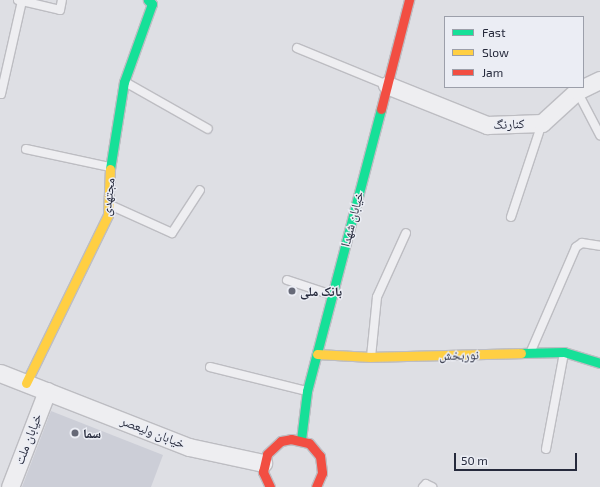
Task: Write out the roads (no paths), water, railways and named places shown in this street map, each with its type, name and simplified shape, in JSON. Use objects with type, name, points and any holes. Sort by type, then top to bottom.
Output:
[{"type":"street","name":"مجتهدی","points":[[26,383],[108,215],[110,168],[124,82],[152,4],[148,0]]},
{"type":"street","name":"خیابان شهدا","points":[[301,440],[307,391],[409,0]]},
{"type":"street","name":"کنارنگ","points":[[584,88],[600,80]]},
{"type":"street","name":"کنارنگ","points":[[387,85],[487,125],[542,123],[577,91],[583,88]]},
{"type":"street","name":"نوربخش","points":[[317,354],[371,357],[564,352],[600,363]]},
{"type":"street","name":"خیابان ولیعصر","points":[[0,373],[189,447],[263,463]]},
{"type":"street","name":"خیابان ملت","points":[[10,487],[47,391]]},
{"type":"street","points":[[270,487],[263,463],[267,454],[281,441],[301,440],[320,456],[318,484],[331,487]]},
{"type":"lane","points":[[1,94],[20,0],[60,10],[62,0]]},
{"type":"lane","points":[[297,48],[387,85]]},
{"type":"lane","points":[[124,82],[208,129]]},
{"type":"lane","points":[[577,91],[600,135]]},
{"type":"lane","points":[[511,217],[542,123]]},
{"type":"lane","points":[[26,149],[110,168]]},
{"type":"lane","points":[[109,204],[172,233],[200,190]]},
{"type":"lane","points":[[371,357],[376,297],[406,233]]},
{"type":"lane","points":[[530,354],[576,247],[582,243],[600,246]]},
{"type":"lane","points":[[287,280],[332,295]]},
{"type":"lane","points":[[546,449],[564,352]]},
{"type":"lane","points":[[210,367],[307,391]]},
{"type":"lane","points":[[423,487],[426,484],[432,487]]},
{"type":"place","name":"بانک ملی","points":[[292,291]]},
{"type":"place","name":"سما","points":[[75,433]]}]
